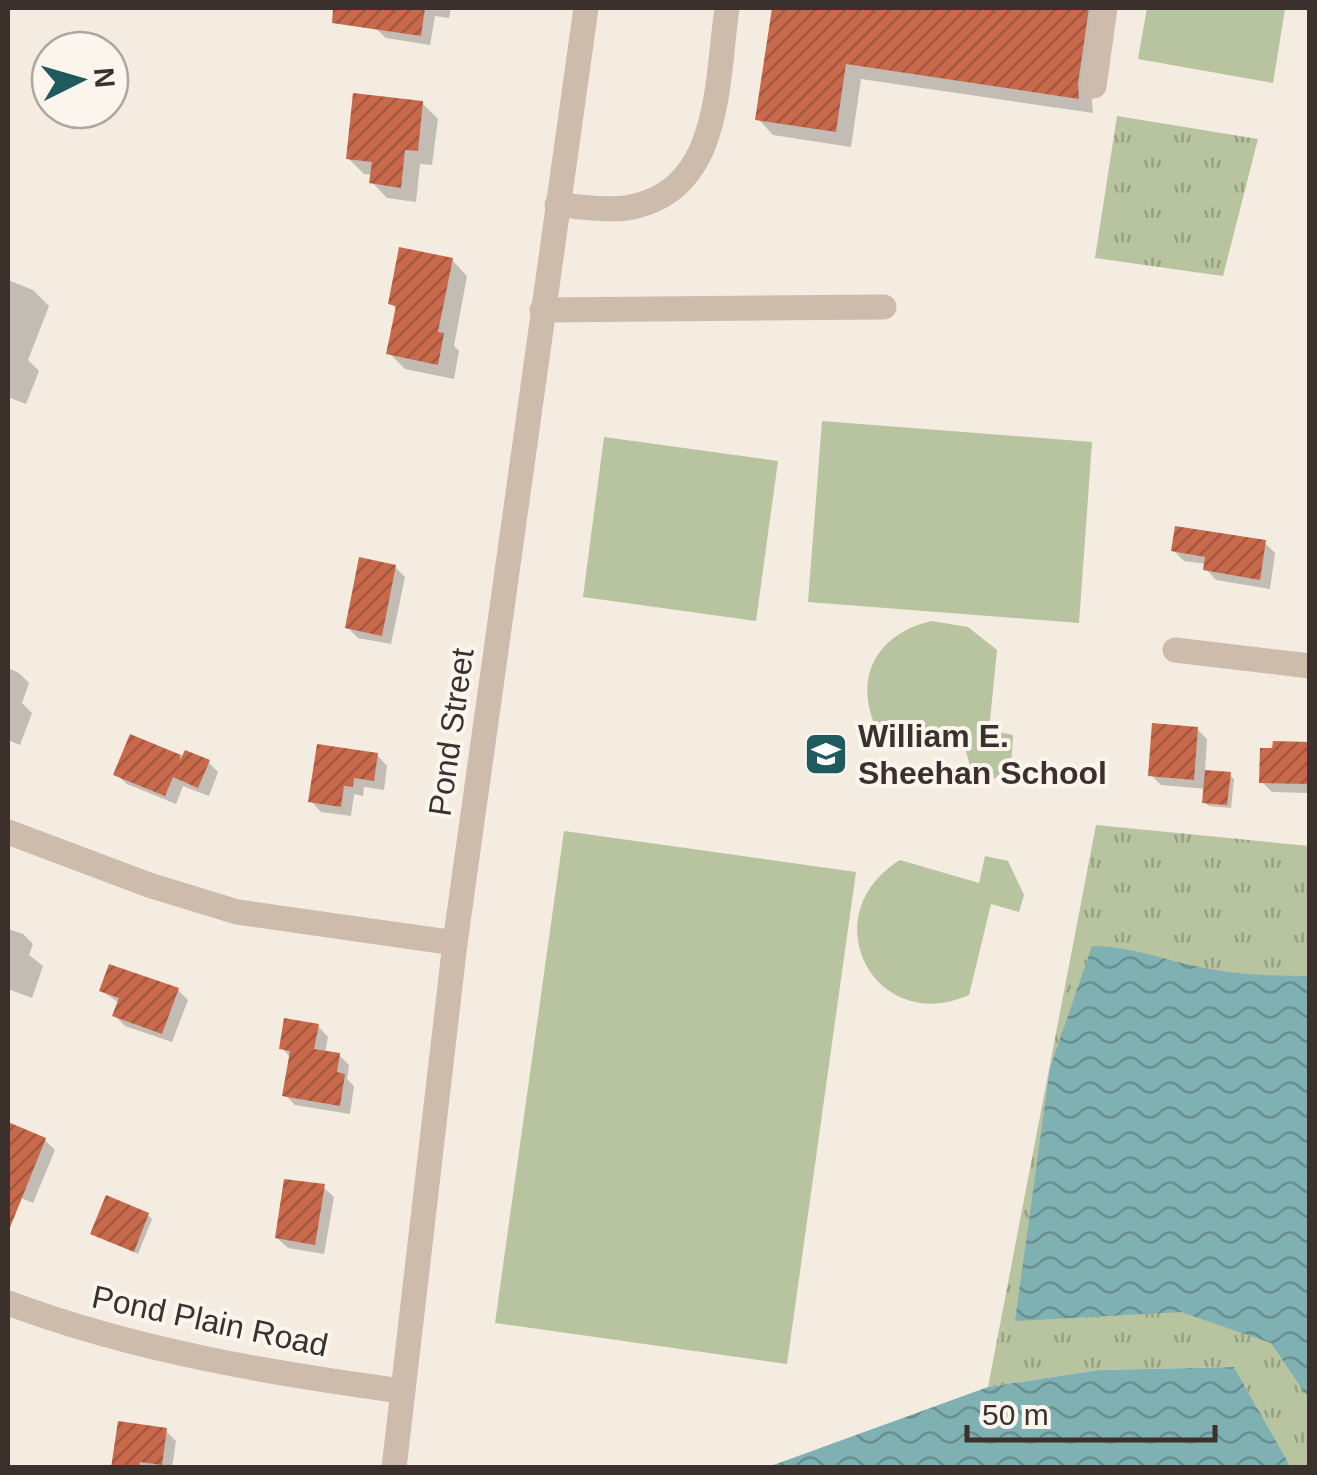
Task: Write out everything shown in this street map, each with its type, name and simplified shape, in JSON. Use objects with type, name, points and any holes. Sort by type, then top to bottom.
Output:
[{"type":"street","name":"Pond Street","points":[[394,1468],[456,943],[586,8]]},
{"type":"street","points":[[557,205],[624,208],[667,197],[692,170],[707,144],[727,8]]},
{"type":"street","points":[[1094,86],[1105,8]]},
{"type":"street","points":[[542,310],[884,307]]},
{"type":"street","points":[[1175,650],[1310,666]]},
{"type":"street","points":[[8,832],[149,885],[237,912],[456,943]]},
{"type":"street","name":"Pond Plain Road","points":[[8,1303],[128,1341],[284,1374],[402,1391]]},
{"type":"green space","points":[[1147,8],[1285,9],[1273,83],[1138,59]]},
{"type":"green space","points":[[1117,116],[1258,139],[1223,276],[1095,258]]},
{"type":"green space","points":[[822,421],[1092,442],[1079,623],[808,602]]},
{"type":"green space","points":[[604,437],[778,461],[756,621],[583,597]]},
{"type":"green space","points":[[932,621],[968,627],[997,650],[989,730],[1013,735],[1011,765],[994,779],[973,776],[965,748],[884,742],[874,722],[868,684],[880,651],[910,628]]},
{"type":"green space","points":[[1096,825],[1309,846],[1309,1467],[1291,1467],[1234,1367],[1098,1370],[988,1387]]},
{"type":"green space","points":[[564,831],[856,872],[787,1364],[495,1323]]},
{"type":"green space","points":[[985,856],[1008,861],[1024,895],[1019,912],[991,904],[969,995],[935,1004],[906,999],[882,985],[866,964],[858,938],[860,910],[874,883],[900,860],[979,883]]},
{"type":"water","points":[[1092,946],[1134,951],[1227,972],[1309,976],[1309,1399],[1271,1343],[1181,1312],[1015,1321],[1050,1068]]},
{"type":"water","points":[[1234,1367],[1291,1467],[768,1467],[988,1387],[1098,1370]]},
{"type":"building","points":[[333,8],[425,8],[421,36],[332,23]]},
{"type":"building","points":[[772,8],[1089,8],[1079,99],[846,64],[836,132],[755,120]]},
{"type":"building","points":[[353,93],[423,101],[418,151],[405,150],[401,188],[369,183],[372,162],[346,159]]},
{"type":"building","points":[[399,247],[453,258],[438,332],[444,333],[438,365],[386,354],[396,306],[388,304]]},
{"type":"building","points":[[1175,526],[1266,540],[1260,580],[1203,570],[1205,557],[1171,551]]},
{"type":"building","points":[[359,557],[396,565],[382,636],[345,628]]},
{"type":"building","points":[[1152,723],[1198,727],[1194,780],[1148,776]]},
{"type":"building","points":[[130,734],[181,755],[179,762],[185,750],[210,760],[198,788],[173,777],[165,796],[113,775]]},
{"type":"building","points":[[1273,741],[1310,742],[1310,784],[1259,783],[1260,748],[1272,748]]},
{"type":"building","points":[[317,744],[378,753],[374,781],[354,778],[353,787],[344,786],[341,807],[308,802]]},
{"type":"building","points":[[1205,770],[1231,772],[1227,805],[1202,803]]},
{"type":"building","points":[[109,964],[179,988],[162,1034],[112,1016],[119,998],[99,991]]},
{"type":"building","points":[[284,1018],[319,1024],[314,1049],[340,1053],[337,1072],[345,1074],[340,1106],[282,1096],[290,1051],[279,1049]]},
{"type":"building","points":[[8,1122],[46,1138],[9,1230],[8,1230]]},
{"type":"building","points":[[284,1179],[325,1184],[315,1245],[275,1238]]},
{"type":"building","points":[[106,1195],[149,1213],[134,1252],[90,1234]]},
{"type":"building","points":[[118,1421],[167,1428],[162,1465],[140,1462],[139,1468],[111,1468]]},
{"type":"place","name":"William E. Sheehan School","points":[[826,754]]}]
